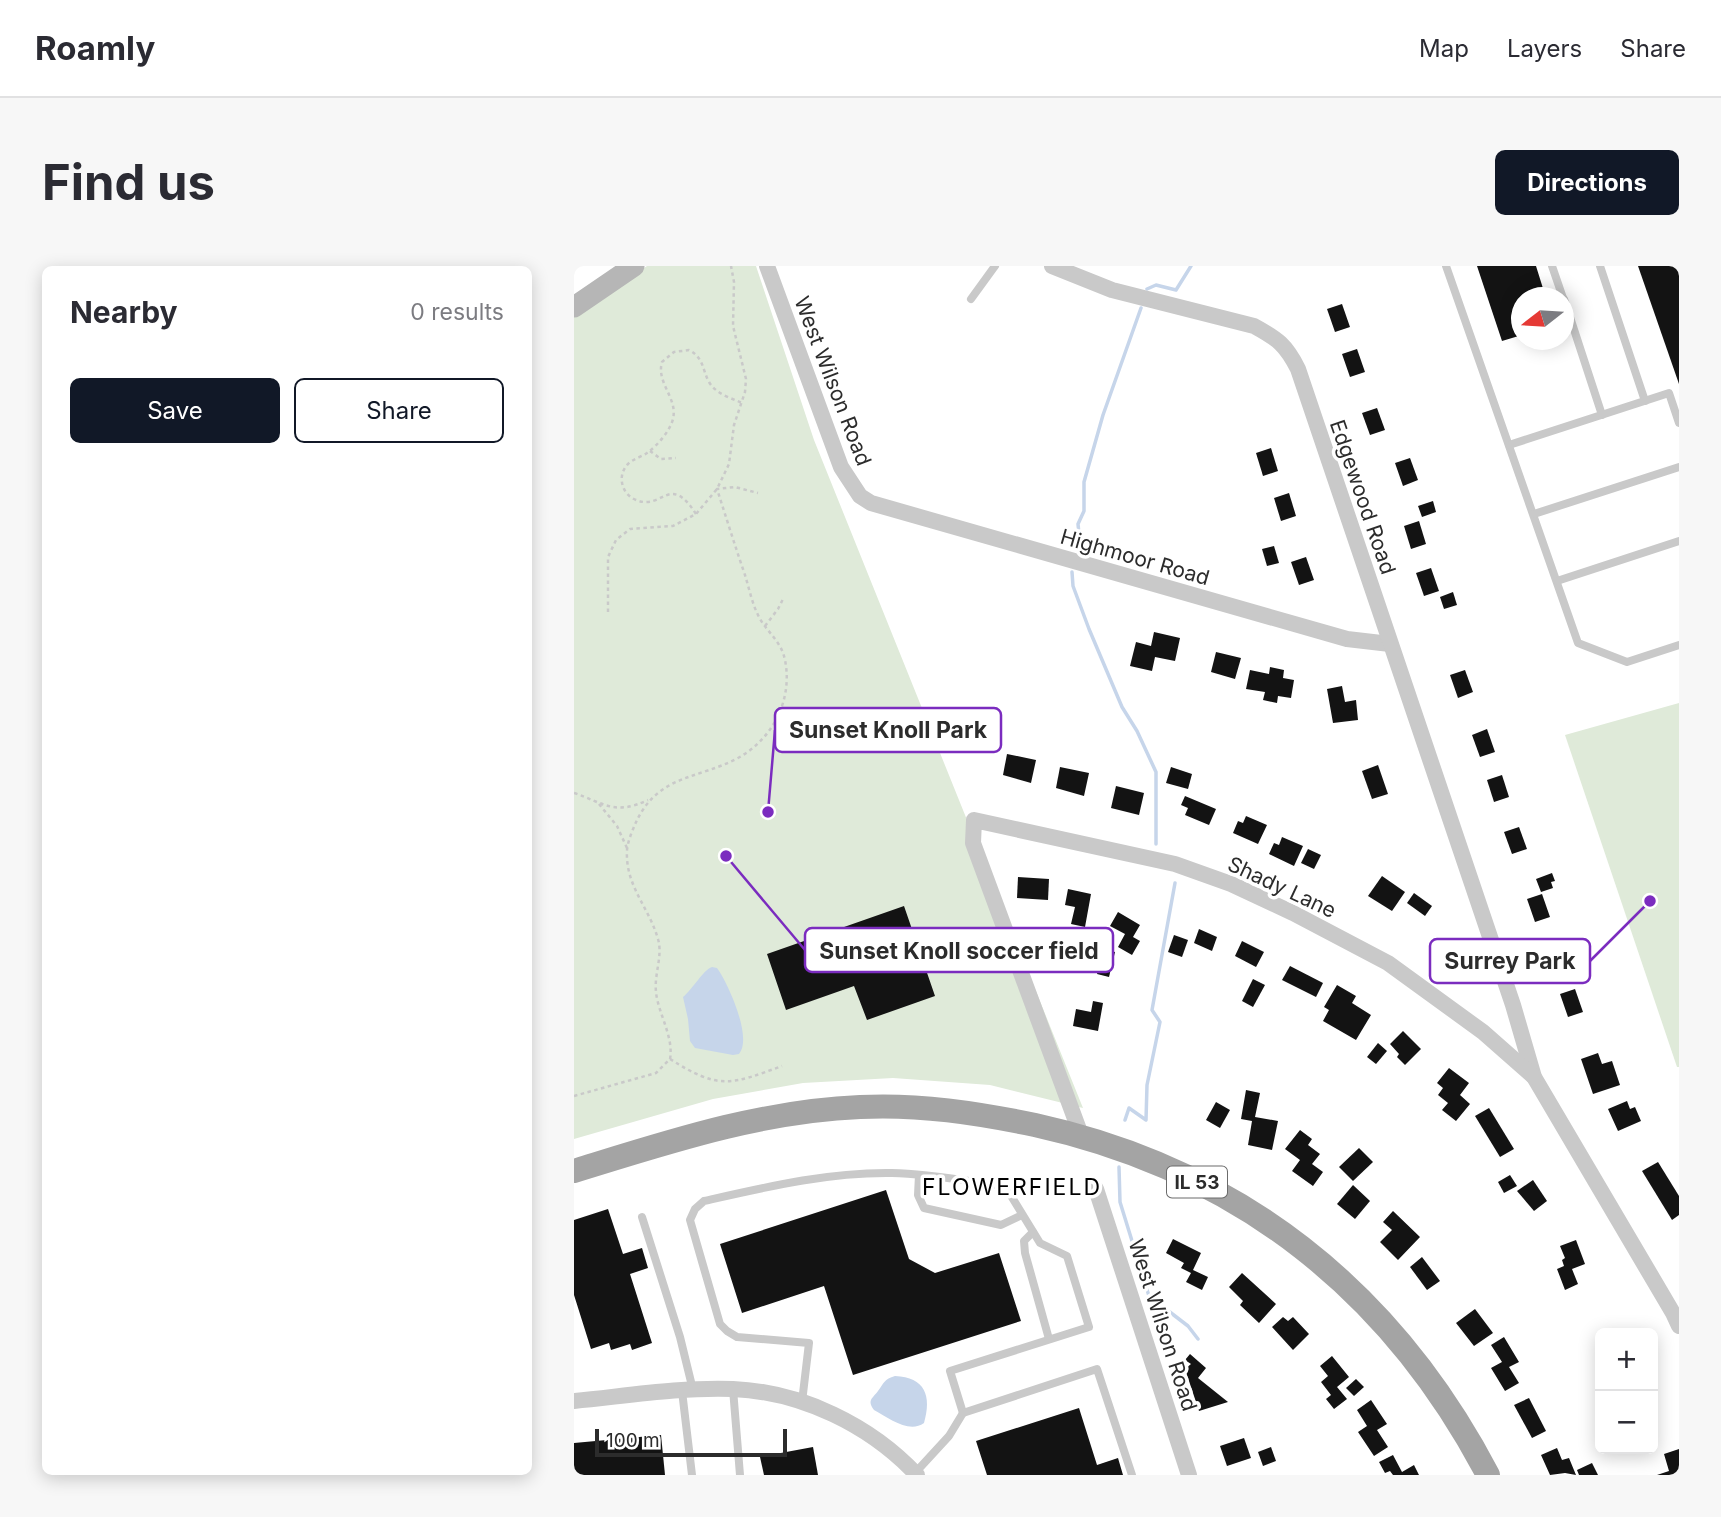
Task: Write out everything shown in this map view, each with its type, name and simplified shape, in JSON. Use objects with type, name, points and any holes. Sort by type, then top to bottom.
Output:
[{"type":"main road","points":[[574,307],[634,266]]},
{"type":"main road","name":"IL 53","points":[[574,1171],[738,1123],[789,1114],[859,1107],[922,1107],[985,1114],[1081,1135],[1167,1167],[1234,1201],[1308,1252],[1371,1309],[1408,1350],[1446,1402],[1488,1475]]},
{"type":"street","name":"West Wilson Road","points":[[766,266],[841,467],[860,496],[871,503]]},
{"type":"street","name":"Edgewood Road","points":[[1052,266],[1112,290],[1254,326],[1288,349],[1298,369],[1513,1005],[1534,1077]]},
{"type":"street","name":"Highmoor Road","points":[[871,503],[1348,639],[1390,644]]},
{"type":"street","name":"Shady Lane","points":[[1081,1135],[973,844],[974,820],[1175,864],[1231,884],[1388,963],[1483,1032],[1534,1077]]},
{"type":"street","points":[[1534,1077],[1674,1313],[1679,1326]]},
{"type":"street","name":"West Wilson Road","points":[[1096,1189],[1189,1475]]},
{"type":"street","points":[[574,1401],[733,1389],[777,1395],[842,1418],[887,1448],[916,1474]]},
{"type":"lane","points":[[971,299],[995,266]]},
{"type":"lane","points":[[1446,266],[1578,643],[1627,662],[1679,645]]},
{"type":"lane","points":[[1552,266],[1559,287]]},
{"type":"lane","points":[[1600,266],[1644,401]]},
{"type":"lane","points":[[1574,331],[1602,415]]},
{"type":"lane","points":[[1509,445],[1669,393],[1679,423]]},
{"type":"lane","points":[[1534,514],[1679,467]]},
{"type":"lane","points":[[1557,581],[1679,541]]},
{"type":"lane","points":[[802,1402],[809,1343],[737,1337],[720,1324],[690,1220],[695,1209],[704,1201],[787,1182],[890,1173],[1005,1186],[1040,1243],[1067,1256],[1089,1326],[950,1371],[963,1413]]},
{"type":"lane","points":[[919,1175],[918,1195],[925,1208],[1001,1224],[1022,1215]]},
{"type":"lane","points":[[642,1217],[680,1337],[687,1391],[692,1475]]},
{"type":"lane","points":[[1032,1232],[1024,1241],[1025,1253],[1049,1339]]},
{"type":"lane","points":[[916,1474],[949,1436],[963,1413],[1097,1369],[1132,1475]]},
{"type":"lane","points":[[733,1389],[740,1475]]},
{"type":"path","points":[[608,612],[608,557],[616,540],[630,529],[673,526],[696,514],[717,489],[729,464],[734,425],[742,404],[746,379],[733,326],[732,266]]},
{"type":"path","points":[[696,514],[689,503],[677,494],[671,493],[646,502],[637,500],[624,490],[622,481],[629,462],[650,451],[672,422],[674,407],[660,369],[667,355],[681,349],[696,354],[713,387],[742,404]]},
{"type":"path","points":[[650,451],[661,458],[676,458]]},
{"type":"path","points":[[717,489],[735,487],[758,493]]},
{"type":"path","points":[[574,793],[617,808],[640,804],[679,779],[737,758],[764,737],[785,703],[785,661],[778,640],[757,613],[717,489]]},
{"type":"path","points":[[765,626],[784,597]]},
{"type":"path","points":[[627,848],[635,825],[651,799]]},
{"type":"path","points":[[574,1096],[656,1073],[670,1059],[670,1045],[656,994],[658,939],[636,895],[628,865],[627,848],[617,826],[598,803]]},
{"type":"path","points":[[670,1059],[703,1078],[728,1083],[739,1082],[782,1066]]},
{"type":"green space","points":[[647,266],[756,266],[814,440],[1083,1108],[990,1085],[893,1078],[803,1083],[713,1099],[574,1139],[574,316]]},
{"type":"green space","points":[[1679,703],[1679,1067],[1677,1067],[1565,735]]},
{"type":"water","points":[[712,967],[717,968],[722,975],[737,1011],[743,1036],[743,1046],[739,1054],[695,1048],[690,1041],[683,997]]},
{"type":"water","points":[[895,1376],[913,1380],[924,1390],[927,1404],[924,1423],[912,1427],[899,1424],[872,1407],[872,1398],[889,1378]]},
{"type":"building","points":[[1477,266],[1536,266],[1543,287],[1511,287],[1511,338],[1502,341]]},
{"type":"building","points":[[1638,266],[1679,266],[1679,384]]},
{"type":"building","points":[[1342,304],[1350,327],[1335,332],[1327,309]]},
{"type":"building","points":[[1357,349],[1365,372],[1350,377],[1342,354]]},
{"type":"building","points":[[1377,408],[1385,430],[1370,435],[1362,413]]},
{"type":"building","points":[[1271,448],[1278,471],[1263,476],[1256,453]]},
{"type":"building","points":[[1410,458],[1418,480],[1403,486],[1395,463]]},
{"type":"building","points":[[1289,493],[1296,516],[1281,521],[1274,498]]},
{"type":"building","points":[[1433,501],[1436,512],[1422,517],[1418,506]]},
{"type":"building","points":[[1419,521],[1426,544],[1411,549],[1404,526]]},
{"type":"building","points":[[1274,546],[1279,563],[1267,566],[1262,549]]},
{"type":"building","points":[[1306,557],[1314,580],[1299,585],[1291,562]]},
{"type":"building","points":[[1431,568],[1439,591],[1424,596],[1416,573]]},
{"type":"building","points":[[1453,592],[1457,605],[1444,609],[1440,597]]},
{"type":"building","points":[[1154,632],[1180,638],[1175,661],[1155,657],[1152,671],[1130,666],[1136,642],[1151,646]]},
{"type":"building","points":[[1216,652],[1241,658],[1235,679],[1211,672]]},
{"type":"building","points":[[1270,667],[1284,670],[1283,678],[1294,680],[1291,698],[1278,696],[1277,703],[1263,700],[1265,692],[1246,689],[1250,670],[1269,674]]},
{"type":"building","points":[[1465,670],[1473,692],[1458,698],[1450,675]]},
{"type":"building","points":[[1342,686],[1345,702],[1356,700],[1358,720],[1333,723],[1327,689]]},
{"type":"building","points":[[1487,729],[1495,752],[1480,757],[1472,735]]},
{"type":"building","points":[[1007,754],[1036,760],[1031,783],[1003,775]]},
{"type":"building","points":[[1378,765],[1388,794],[1372,799],[1362,771]]},
{"type":"building","points":[[1060,767],[1089,773],[1084,796],[1056,788]]},
{"type":"building","points":[[1171,767],[1192,774],[1188,789],[1166,783]]},
{"type":"building","points":[[1502,775],[1509,797],[1494,802],[1487,780]]},
{"type":"building","points":[[1116,786],[1144,793],[1139,815],[1111,808]]},
{"type":"building","points":[[1185,796],[1216,809],[1209,825],[1185,815],[1188,808],[1181,805]]},
{"type":"building","points":[[1246,816],[1267,825],[1258,844],[1233,833],[1238,821],[1243,823]]},
{"type":"building","points":[[1519,827],[1527,849],[1512,854],[1504,832]]},
{"type":"building","points":[[1282,837],[1303,846],[1294,866],[1269,854],[1274,843],[1279,845]]},
{"type":"building","points":[[1308,849],[1321,855],[1314,869],[1301,863]]},
{"type":"building","points":[[1552,873],[1555,881],[1551,882],[1553,888],[1541,892],[1536,879]]},
{"type":"building","points":[[1382,876],[1405,892],[1392,911],[1368,896]]},
{"type":"building","points":[[1018,877],[1049,879],[1048,900],[1017,898]]},
{"type":"building","points":[[1068,889],[1091,894],[1085,927],[1071,924],[1075,907],[1065,905]]},
{"type":"building","points":[[1414,893],[1432,906],[1425,916],[1407,903]]},
{"type":"building","points":[[1542,894],[1550,917],[1535,922],[1527,899]]},
{"type":"building","points":[[904,906],[935,996],[867,1020],[854,986],[786,1010],[767,954]]},
{"type":"building","points":[[1118,912],[1140,925],[1133,937],[1140,941],[1132,955],[1118,947],[1125,934],[1110,926]]},
{"type":"building","points":[[1199,929],[1217,937],[1212,951],[1194,943]]},
{"type":"building","points":[[1174,935],[1188,940],[1182,957],[1168,952]]},
{"type":"building","points":[[1242,941],[1264,952],[1256,967],[1235,956]]},
{"type":"building","points":[[1103,949],[1115,952],[1109,977],[1097,974]]},
{"type":"building","points":[[1290,966],[1323,983],[1316,997],[1282,980]]},
{"type":"building","points":[[1253,979],[1265,985],[1253,1007],[1242,1001]]},
{"type":"building","points":[[1337,985],[1356,996],[1352,1003],[1371,1015],[1356,1040],[1323,1021],[1329,1010],[1324,1007]]},
{"type":"building","points":[[1575,989],[1583,1012],[1568,1017],[1560,994]]},
{"type":"building","points":[[1093,1001],[1103,1003],[1098,1031],[1073,1026],[1076,1009],[1091,1012]]},
{"type":"building","points":[[1403,1031],[1421,1049],[1405,1065],[1390,1044]]},
{"type":"building","points":[[1378,1043],[1387,1051],[1376,1064],[1367,1057]]},
{"type":"building","points":[[1598,1053],[1602,1064],[1612,1061],[1620,1085],[1593,1094],[1581,1059]]},
{"type":"building","points":[[1449,1068],[1469,1083],[1460,1095],[1470,1104],[1456,1121],[1442,1110],[1448,1103],[1438,1095],[1443,1088],[1437,1083]]},
{"type":"building","points":[[1246,1090],[1260,1093],[1255,1117],[1278,1121],[1272,1150],[1248,1145],[1252,1121],[1241,1119]]},
{"type":"building","points":[[1627,1101],[1630,1109],[1635,1107],[1641,1121],[1618,1131],[1608,1109]]},
{"type":"building","points":[[1216,1102],[1230,1110],[1220,1128],[1206,1120]]},
{"type":"building","points":[[1489,1108],[1514,1149],[1500,1157],[1475,1116]]},
{"type":"building","points":[[1300,1130],[1312,1139],[1308,1145],[1320,1154],[1312,1164],[1323,1172],[1313,1186],[1292,1171],[1300,1160],[1285,1149]]},
{"type":"building","points":[[1359,1148],[1373,1162],[1353,1181],[1339,1167]]},
{"type":"building","points":[[1658,1162],[1679,1196],[1679,1215],[1672,1220],[1642,1171]]},
{"type":"building","points":[[1510,1175],[1517,1186],[1504,1193],[1498,1182]]},
{"type":"building","points":[[1533,1180],[1547,1201],[1534,1211],[1517,1191]]},
{"type":"building","points":[[1353,1185],[1370,1201],[1355,1219],[1337,1204]]},
{"type":"building","points":[[886,1190],[909,1259],[935,1273],[999,1253],[1021,1321],[853,1375],[824,1286],[742,1313],[720,1244]]},
{"type":"building","points":[[608,1209],[623,1254],[642,1248],[648,1268],[630,1274],[652,1343],[632,1350],[630,1344],[611,1350],[609,1343],[591,1349],[574,1295],[574,1220]]},
{"type":"building","points":[[1393,1211],[1420,1237],[1398,1260],[1380,1242],[1392,1230],[1383,1222]]},
{"type":"building","points":[[1173,1239],[1201,1253],[1193,1270],[1208,1277],[1202,1290],[1186,1282],[1191,1273],[1181,1268],[1184,1263],[1166,1253]]},
{"type":"building","points":[[1576,1240],[1585,1264],[1572,1269],[1578,1284],[1565,1290],[1557,1269],[1564,1266],[1562,1260],[1565,1258],[1560,1246]]},
{"type":"building","points":[[1422,1257],[1440,1281],[1427,1290],[1410,1267]]},
{"type":"building","points":[[1242,1273],[1276,1304],[1259,1323],[1240,1305],[1243,1301],[1229,1287]]},
{"type":"building","points":[[1475,1309],[1493,1333],[1474,1346],[1456,1323]]},
{"type":"building","points":[[1283,1317],[1288,1321],[1293,1317],[1309,1334],[1293,1350],[1272,1327]]},
{"type":"building","points":[[1504,1337],[1519,1362],[1509,1367],[1519,1383],[1505,1391],[1491,1368],[1502,1362],[1491,1345]]},
{"type":"building","points":[[1190,1354],[1206,1368],[1198,1378],[1228,1402],[1199,1411],[1185,1369],[1191,1364],[1185,1360]]},
{"type":"building","points":[[1332,1356],[1349,1377],[1337,1387],[1347,1399],[1334,1409],[1326,1399],[1331,1395],[1321,1382],[1328,1376],[1320,1366]]},
{"type":"building","points":[[1356,1379],[1364,1387],[1354,1396],[1346,1388]]},
{"type":"building","points":[[1529,1398],[1546,1431],[1532,1438],[1514,1405]]},
{"type":"building","points":[[1371,1400],[1387,1424],[1377,1430],[1388,1447],[1374,1456],[1358,1432],[1367,1426],[1357,1410]]},
{"type":"building","points":[[1079,1408],[1097,1465],[1118,1458],[1123,1475],[987,1475],[976,1441]]},
{"type":"building","points":[[661,1435],[665,1475],[574,1475],[574,1443]]},
{"type":"building","points":[[1244,1438],[1251,1458],[1227,1466],[1220,1446]]},
{"type":"building","points":[[813,1447],[818,1475],[764,1475],[760,1457]]},
{"type":"building","points":[[1271,1447],[1276,1461],[1263,1466],[1258,1452]]},
{"type":"building","points":[[1557,1448],[1562,1460],[1569,1458],[1576,1475],[1550,1475],[1541,1455]]},
{"type":"building","points":[[1679,1449],[1679,1475],[1657,1475],[1669,1471],[1664,1454]]},
{"type":"building","points":[[1393,1455],[1402,1472],[1414,1465],[1419,1475],[1393,1475],[1390,1471],[1385,1473],[1379,1462]]},
{"type":"building","points":[[1592,1463],[1598,1475],[1579,1475],[1577,1470]]},
{"type":"waterway","points":[[1147,289],[1156,285],[1176,290],[1191,266]]},
{"type":"waterway","points":[[1079,552],[1078,524],[1084,511],[1084,482],[1103,415],[1141,308]]},
{"type":"waterway","points":[[1072,572],[1073,586],[1089,629],[1122,707],[1137,731],[1156,772],[1156,844]]},
{"type":"waterway","points":[[1125,1120],[1129,1108],[1146,1120],[1147,1085],[1160,1022],[1152,1010],[1175,883]]},
{"type":"waterway","points":[[1119,1167],[1120,1202],[1149,1296],[1188,1326],[1198,1339]]},
{"type":"place","name":"Sunset Knoll Park","points":[[768,812]]},
{"type":"place","name":"Sunset Knoll soccer field","points":[[726,856]]},
{"type":"place","name":"Surrey Park","points":[[1650,901]]},
{"type":"district","name":"FLOWERFIELD","points":[[1012,1187]]}]
